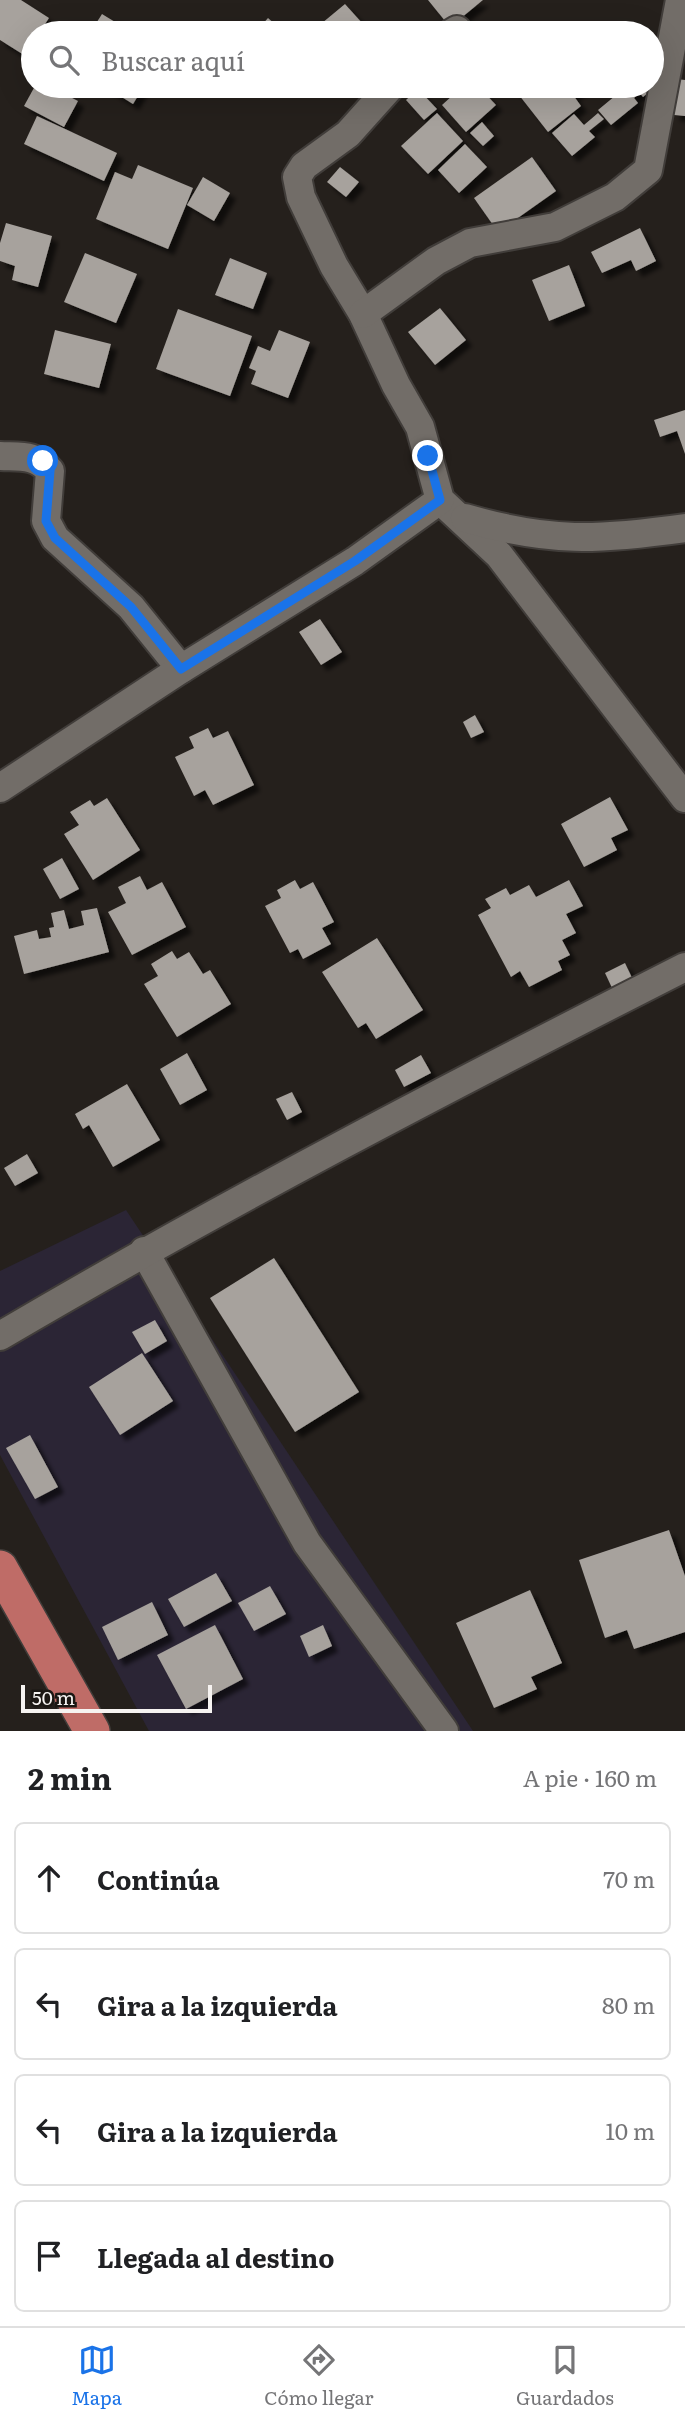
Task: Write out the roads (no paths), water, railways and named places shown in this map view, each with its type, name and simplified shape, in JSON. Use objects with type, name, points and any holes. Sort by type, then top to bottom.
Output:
[{"type":"main road","points":[[0,1568],[92,1731]]},
{"type":"street","points":[[664,85],[680,0]]},
{"type":"street","points":[[380,98],[348,134],[304,166],[298,177],[301,197],[334,266],[363,314],[396,385],[420,427],[449,508],[499,555],[685,798]]},
{"type":"street","points":[[363,314],[436,261],[470,243],[555,227],[615,197],[648,170],[662,98]]},
{"type":"street","points":[[0,456],[31,457],[43,461],[50,471],[46,521],[55,538],[131,607],[181,669]]},
{"type":"street","points":[[0,788],[181,669],[355,561],[449,508],[514,532],[557,538],[611,538],[685,528]]},
{"type":"street","points":[[0,1336],[144,1251],[420,1101],[685,967]]},
{"type":"street","points":[[144,1251],[307,1543],[444,1731]]}]
